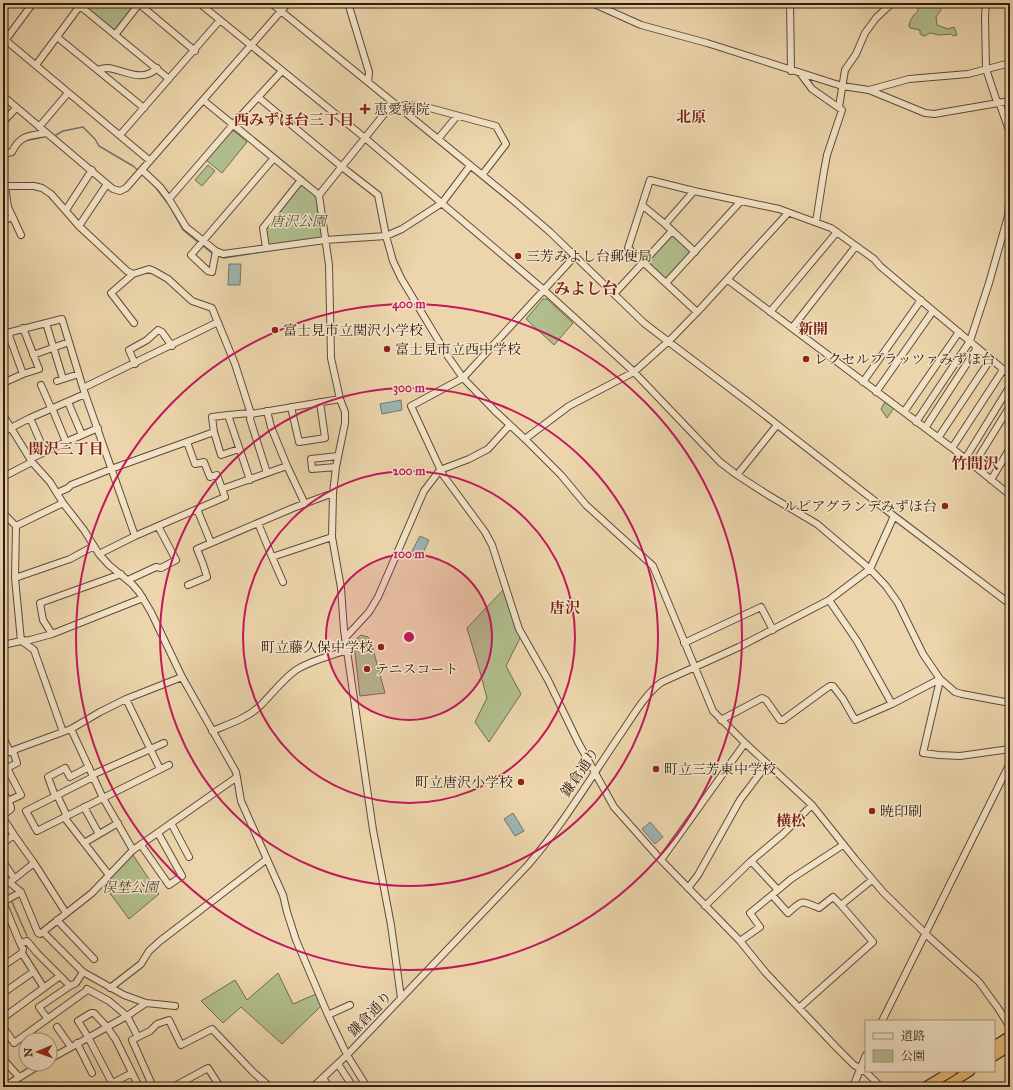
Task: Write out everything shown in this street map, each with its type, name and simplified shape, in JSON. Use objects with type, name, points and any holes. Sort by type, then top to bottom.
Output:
[{"type":"highway","points":[[995,1045],[1010,1036]]},
{"type":"highway","points":[[995,1055],[1010,1046]]},
{"type":"highway","points":[[925,1087],[950,1072]]},
{"type":"highway","points":[[945,1087],[968,1072]]},
{"type":"street","points":[[33,3],[4,40],[150,160]]},
{"type":"street","points":[[199,3],[365,138],[544,290],[634,372],[720,462],[737,475],[817,524],[870,569],[886,586],[898,603],[923,654],[940,680],[955,692],[1010,703]]},
{"type":"street","points":[[270,3],[550,232],[644,323],[1010,604]]},
{"type":"street","points":[[3,96],[113,189],[120,191],[126,188],[141,172],[288,3]]},
{"type":"street","points":[[342,3],[351,10]]},
{"type":"street","points":[[348,3],[369,72],[368,82]]},
{"type":"street","points":[[592,3],[641,25],[707,43],[842,86],[869,90],[925,113],[934,114],[1010,101]]},
{"type":"street","points":[[790,3],[792,71]]},
{"type":"street","points":[[839,107],[845,70],[856,54],[866,33],[876,18],[892,3]]},
{"type":"street","points":[[986,3],[986,69],[1010,133]]},
{"type":"street","points":[[36,65],[81,4],[115,35],[170,79]]},
{"type":"street","points":[[115,35],[139,4],[195,51]]},
{"type":"street","points":[[120,135],[195,51],[220,20]]},
{"type":"street","points":[[58,37],[144,108]]},
{"type":"street","points":[[869,90],[909,79],[968,74],[1010,63]]},
{"type":"street","points":[[98,70],[108,68],[126,74],[138,75],[149,74],[156,68]]},
{"type":"street","points":[[169,199],[282,71]]},
{"type":"street","points":[[800,73],[812,89],[842,110],[832,138],[825,166],[816,222]]},
{"type":"street","points":[[39,127],[68,93]]},
{"type":"street","points":[[258,97],[378,195],[386,236],[393,261],[408,291],[447,355],[463,378],[509,426],[525,439],[561,475],[586,505],[653,566],[713,711],[767,764],[812,805],[872,880],[925,933],[979,982],[1010,1027]]},
{"type":"street","points":[[203,100],[319,195],[329,272],[331,358],[340,399],[345,412],[345,423],[336,467],[333,493],[332,537],[341,588],[346,638],[375,844],[392,925],[402,998]]},
{"type":"street","points":[[319,195],[394,103]]},
{"type":"street","points":[[399,107],[407,105],[426,107],[496,126],[506,144],[482,175]]},
{"type":"street","points":[[3,122],[16,108]]},
{"type":"street","points":[[438,140],[457,116]]},
{"type":"street","points":[[3,154],[12,152],[17,142],[46,132]]},
{"type":"street","points":[[215,254],[212,272],[208,271],[191,256],[274,158]]},
{"type":"street","points":[[141,172],[160,187],[186,227],[201,243],[215,254],[223,254],[325,240],[386,236],[402,229],[442,203],[470,166]]},
{"type":"street","points":[[66,210],[92,170]]},
{"type":"street","points":[[266,248],[263,228],[301,180]]},
{"type":"street","points":[[697,312],[628,248],[650,180],[741,202],[779,209],[816,222],[837,232],[874,259],[880,266],[970,341],[990,360],[1010,375]]},
{"type":"street","points":[[79,226],[107,184]]},
{"type":"street","points":[[21,235],[8,207],[4,186],[34,186],[42,188],[56,198],[79,226],[127,271],[133,274]]},
{"type":"street","points":[[916,422],[970,341],[1009,216],[1010,188]]},
{"type":"street","points":[[665,224],[694,191]]},
{"type":"street","points":[[666,283],[741,202]]},
{"type":"street","points":[[642,205],[695,252]]},
{"type":"street","points":[[525,439],[570,406],[634,372],[668,341],[728,280],[788,213]]},
{"type":"street","points":[[3,221],[12,217]]},
{"type":"street","points":[[614,294],[672,231]]},
{"type":"street","points":[[770,312],[837,232]]},
{"type":"street","points":[[792,328],[856,246]]},
{"type":"street","points":[[574,256],[463,378],[411,406],[440,470],[454,492],[485,532],[492,545],[519,629],[548,680],[614,807],[661,860],[740,942],[835,1046],[854,1065],[865,1071]]},
{"type":"street","points":[[134,324],[111,293],[133,274],[149,269],[168,279],[192,301],[212,308],[235,364],[267,473]]},
{"type":"street","points":[[728,280],[952,448],[1010,495]]},
{"type":"street","points":[[863,382],[921,300]]},
{"type":"street","points":[[876,392],[933,311]]},
{"type":"street","points":[[23,374],[5,334],[23,328],[62,319],[84,391],[135,536]]},
{"type":"street","points":[[3,432],[30,418],[68,402],[84,391],[218,322]]},
{"type":"street","points":[[46,323],[54,348],[60,380],[79,374]]},
{"type":"street","points":[[3,383],[39,369],[23,328]]},
{"type":"street","points":[[135,364],[129,350],[148,340],[158,330],[162,332],[172,346]]},
{"type":"street","points":[[904,412],[959,332]]},
{"type":"street","points":[[33,355],[69,342]]},
{"type":"street","points":[[925,428],[977,348]]},
{"type":"street","points":[[938,438],[990,360]]},
{"type":"street","points":[[952,448],[1003,370]]},
{"type":"street","points":[[41,385],[66,442]]},
{"type":"street","points":[[965,459],[1010,386]]},
{"type":"street","points":[[239,449],[221,455],[214,432],[212,417],[267,411],[340,399]]},
{"type":"street","points":[[68,402],[82,435]]},
{"type":"street","points":[[291,407],[299,442],[325,438],[320,402]]},
{"type":"street","points":[[973,466],[1010,406]]},
{"type":"street","points":[[267,411],[271,427],[305,504]]},
{"type":"street","points":[[3,414],[31,461],[50,482],[99,554],[109,565],[122,574],[143,598],[162,632],[182,677],[236,772],[241,801],[282,895],[296,940],[328,1016],[347,1056],[367,1087]]},
{"type":"street","points":[[228,415],[250,480]]},
{"type":"street","points":[[30,418],[45,452]]},
{"type":"street","points":[[737,475],[777,425]]},
{"type":"street","points":[[346,638],[369,612],[378,597],[424,491],[440,470],[469,459],[488,449],[509,426]]},
{"type":"street","points":[[3,477],[45,452],[98,428]]},
{"type":"street","points":[[57,493],[71,485],[111,469],[214,432]]},
{"type":"street","points":[[99,554],[135,536],[225,497],[217,475],[210,477],[204,462],[195,464],[187,442]]},
{"type":"street","points":[[991,480],[1010,448]]},
{"type":"street","points":[[336,467],[312,469],[311,458],[338,456]]},
{"type":"street","points":[[222,489],[287,466]]},
{"type":"street","points":[[188,585],[206,577],[197,549],[333,493]]},
{"type":"street","points":[[3,523],[14,524],[63,502]]},
{"type":"street","points":[[197,509],[211,543]]},
{"type":"street","points":[[3,513],[14,524],[15,578],[22,641],[34,650],[63,732]]},
{"type":"street","name":"鎌倉通り","points":[[313,1087],[347,1056],[530,863],[595,773],[634,714],[655,688],[662,682],[739,647],[829,600],[870,569],[894,516]]},
{"type":"street","points":[[258,523],[283,582]]},
{"type":"street","points":[[128,580],[156,567],[161,568],[176,560],[158,526]]},
{"type":"street","points":[[272,557],[332,537]]},
{"type":"street","points":[[15,578],[70,560],[94,546]]},
{"type":"street","points":[[52,634],[43,620],[40,603],[122,574]]},
{"type":"street","points":[[3,645],[52,634],[143,598]]},
{"type":"street","points":[[829,600],[857,641],[892,704]]},
{"type":"street","points":[[684,642],[761,607],[773,630]]},
{"type":"street","points":[[212,731],[253,712],[286,678],[296,670],[305,665],[348,650]]},
{"type":"street","points":[[3,754],[71,729],[126,699],[182,677]]},
{"type":"street","points":[[721,720],[762,698],[766,700],[780,720],[783,720],[832,686],[843,699],[854,720],[892,704],[940,680]]},
{"type":"street","points":[[940,680],[923,753],[960,756],[1010,749]]},
{"type":"street","points":[[126,699],[160,769]]},
{"type":"street","points":[[71,729],[103,798],[133,850]]},
{"type":"street","points":[[3,737],[18,763],[7,768],[21,795],[8,801]]},
{"type":"street","points":[[164,743],[93,776],[26,811],[37,831],[169,765]]},
{"type":"street","points":[[661,860],[745,743]]},
{"type":"street","points":[[882,1020],[1010,763]]},
{"type":"street","points":[[688,888],[698,875],[740,800],[767,764]]},
{"type":"street","points":[[89,767],[70,777],[65,768],[48,777],[66,817],[109,875]]},
{"type":"street","points":[[3,862],[12,880],[21,892],[38,933],[40,934],[92,893],[133,850],[237,777]]},
{"type":"street","points":[[3,791],[11,807],[11,809],[3,816],[66,913]]},
{"type":"street","points":[[705,906],[812,805]]},
{"type":"street","points":[[84,807],[99,834]]},
{"type":"street","points":[[84,843],[118,823]]},
{"type":"street","points":[[171,823],[189,857]]},
{"type":"street","points":[[140,845],[169,886],[182,876],[158,832]]},
{"type":"street","points":[[3,843],[14,835]]},
{"type":"street","points":[[740,942],[760,927],[750,914],[790,879],[843,845]]},
{"type":"street","points":[[110,988],[141,964],[149,951],[160,941],[267,859]]},
{"type":"street","points":[[751,861],[778,890]]},
{"type":"street","points":[[12,880],[34,862]]},
{"type":"street","points":[[3,878],[12,880]]},
{"type":"street","points":[[841,905],[872,880]]},
{"type":"street","points":[[21,892],[3,902],[23,949],[22,953],[44,988]]},
{"type":"street","points":[[772,896],[788,914],[801,902],[819,908],[833,897],[873,942],[799,1008]]},
{"type":"street","points":[[57,920],[94,959]]},
{"type":"street","points":[[43,932],[83,972],[110,988],[137,1001],[175,1006]]},
{"type":"street","points":[[20,943],[27,941],[70,986]]},
{"type":"street","points":[[3,966],[22,953]]},
{"type":"street","points":[[3,987],[6,991],[33,972]]},
{"type":"street","points":[[47,1018],[39,1007],[76,983],[83,972]]},
{"type":"street","points":[[3,1018],[60,976]]},
{"type":"street","points":[[76,983],[109,1001],[127,1016],[138,1037]]},
{"type":"street","points":[[3,1027],[14,1042],[87,989]]},
{"type":"street","points":[[58,1054],[127,1016],[146,1003]]},
{"type":"street","points":[[328,1016],[350,1005]]},
{"type":"street","points":[[112,1083],[78,1021],[92,1012],[107,1027],[120,1047],[139,1087]]},
{"type":"street","points":[[153,1087],[132,1040],[150,1031],[152,1028],[156,1027],[157,1024],[170,1020],[181,1045],[212,1030],[253,1072],[270,1087]]},
{"type":"street","points":[[57,1027],[71,1047]]},
{"type":"street","points":[[77,1043],[92,1073]]},
{"type":"street","points":[[853,1087],[865,1057]]},
{"type":"street","points":[[3,1059],[19,1078]]},
{"type":"street","points":[[338,1064],[353,1087]]},
{"type":"street","points":[[173,1087],[184,1085],[208,1068],[220,1087]]},
{"type":"street","points":[[4,1087],[28,1072]]},
{"type":"street","points":[[105,1087],[132,1072]]},
{"type":"street","points":[[866,1072],[880,1087]]},
{"type":"street","points":[[323,1078],[329,1087]]},
{"type":"green space","points":[[85,3],[134,3],[135,6],[116,30],[114,30],[85,7]]},
{"type":"green space","points":[[917,3],[939,3],[941,10],[936,17],[937,25],[948,29],[954,27],[957,35],[939,35],[930,33],[924,36],[920,34],[920,30],[910,28],[909,26],[911,20],[918,11]]},
{"type":"green space","points":[[232,131],[247,142],[222,173],[206,160]]},
{"type":"green space","points":[[208,165],[215,171],[202,186],[195,180]]},
{"type":"green space","name":"唐沢公園","points":[[303,184],[316,197],[322,237],[320,239],[268,246],[266,228],[300,185]]},
{"type":"green space","points":[[674,235],[690,250],[690,253],[667,278],[664,278],[649,264],[649,261],[671,236]]},
{"type":"green space","points":[[543,299],[547,299],[573,323],[554,345],[526,319]]},
{"type":"green space","points":[[885,402],[894,408],[887,418],[881,409]]},
{"type":"green space","points":[[504,589],[521,636],[506,666],[521,694],[489,742],[475,722],[487,698],[467,628]]},
{"type":"green space","name":"テニスコート","points":[[361,635],[368,637],[371,642],[385,693],[360,696],[354,645],[355,640]]},
{"type":"green space","name":"俣埜公園","points":[[133,855],[159,894],[129,919],[103,884]]},
{"type":"green space","points":[[278,973],[293,1004],[316,994],[321,1006],[282,1044],[241,1007],[223,1023],[201,1001],[235,980],[247,1000]]},
{"type":"water","points":[[229,264],[241,264],[240,285],[228,285]]},
{"type":"water","points":[[401,400],[402,410],[382,414],[380,404]]},
{"type":"water","points":[[420,536],[429,540],[420,559],[410,555]]},
{"type":"water","points":[[513,813],[524,831],[515,836],[504,819]]},
{"type":"water","points":[[650,822],[663,837],[655,844],[642,829]]},
{"type":"waterway","points":[[56,135],[63,131],[83,127],[95,139],[99,146],[139,171]]},
{"type":"waterway","points":[[24,141],[43,137]]},
{"type":"waterway","points":[[148,179],[169,205],[183,230],[199,243]]},
{"type":"waterway","points":[[202,245],[213,254]]},
{"type":"waterway","points":[[217,255],[224,258],[286,248]]},
{"type":"waterway","points":[[3,890],[7,894]]},
{"type":"waterway","points":[[12,902],[27,936]]},
{"type":"place","name":"恵愛病院","points":[[365,109]]},
{"type":"place","name":"三芳みよし台郵便局","points":[[518,256]]},
{"type":"place","name":"富士見市立関沢小学校","points":[[275,330]]},
{"type":"place","name":"富士見市立西中学校","points":[[387,349]]},
{"type":"place","name":"レクセルプラッツァみずほ台","points":[[806,359]]},
{"type":"place","name":"ルピアグランデみずほ台","points":[[945,506]]},
{"type":"place","name":"町立藤久保中学校","points":[[381,647]]},
{"type":"place","name":"テニスコート","points":[[367,669]]},
{"type":"place","name":"町立三芳東中学校","points":[[656,769]]},
{"type":"place","name":"町立唐沢小学校","points":[[521,782]]},
{"type":"place","name":"暁印刷","points":[[872,811]]},
{"type":"district","name":"北原","points":[[691,117]]},
{"type":"district","name":"西みずほ台三丁目","points":[[294,120]]},
{"type":"district","name":"みよし台","points":[[586,288]]},
{"type":"district","name":"新開","points":[[813,329]]},
{"type":"district","name":"関沢三丁目","points":[[66,449]]},
{"type":"district","name":"竹間沢","points":[[975,463]]},
{"type":"district","name":"唐沢","points":[[565,608]]},
{"type":"district","name":"横松","points":[[791,821]]}]
